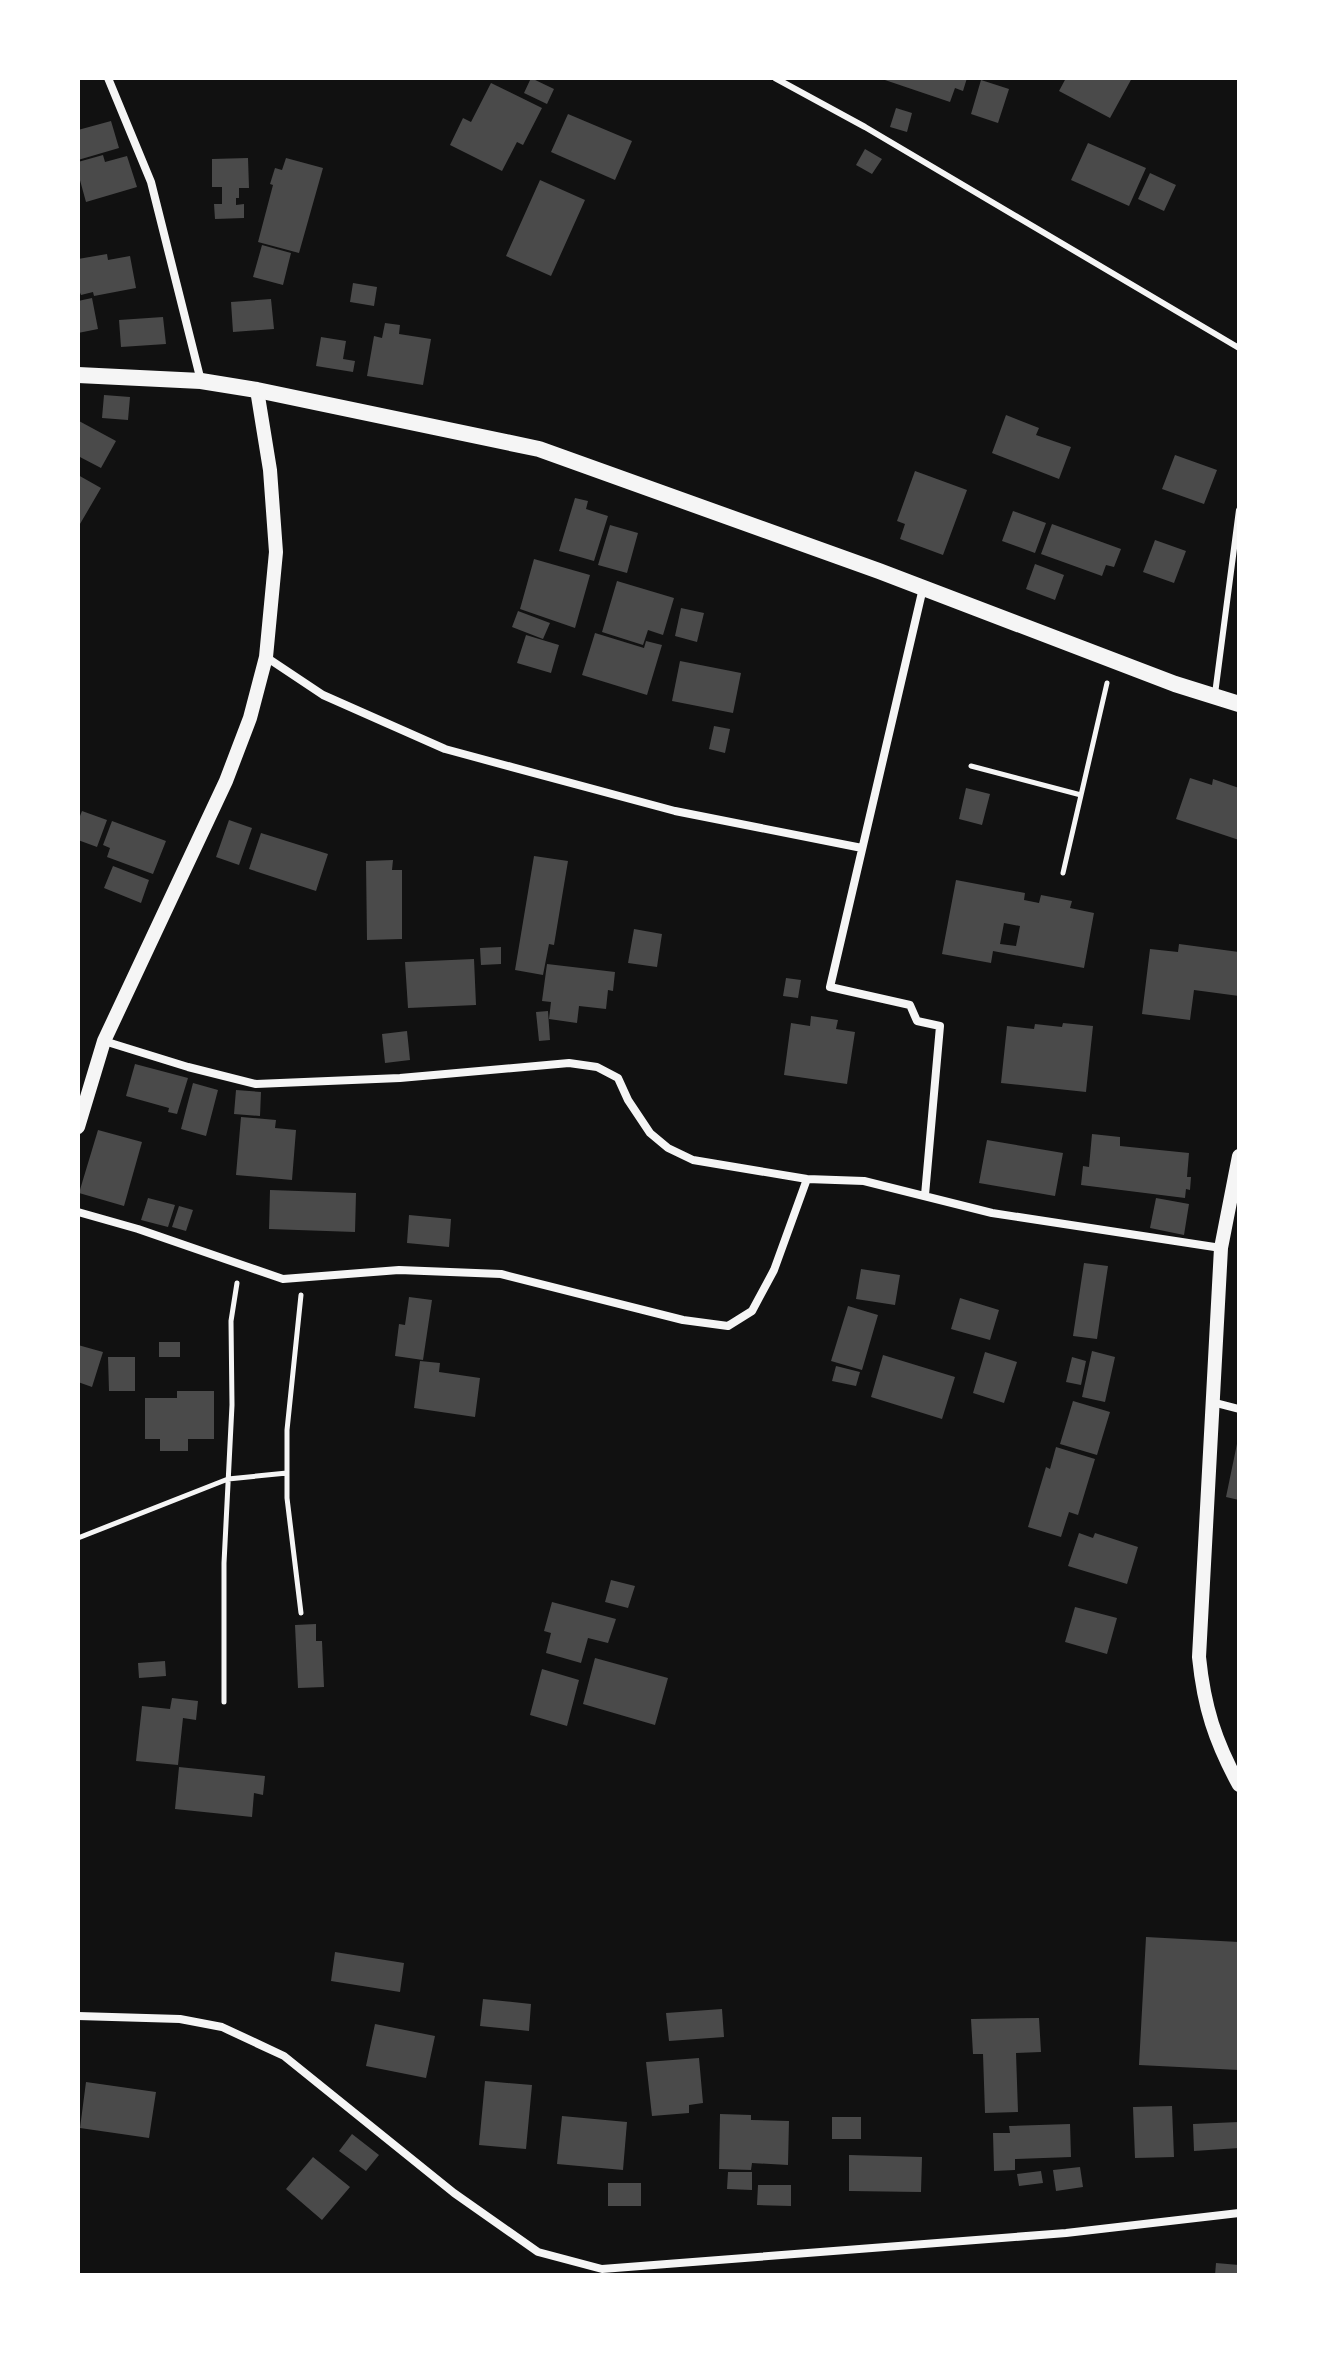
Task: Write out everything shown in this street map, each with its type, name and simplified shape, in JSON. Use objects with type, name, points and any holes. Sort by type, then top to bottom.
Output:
[{"type":"main road","points":[[78,375],[201,381],[539,449],[1239,704]]},
{"type":"street","points":[[108,78],[151,182],[201,381]]},
{"type":"street","points":[[78,1127],[104,1041],[226,781],[250,718],[266,657],[276,552],[270,470],[257,390]]},
{"type":"street","points":[[923,588],[830,987],[910,1005],[917,1021],[940,1026],[925,1195]]},
{"type":"street","points":[[266,657],[323,695],[445,749],[675,811],[862,848]]},
{"type":"street","points":[[104,1041],[256,1084],[400,1078],[569,1063],[597,1067],[618,1078],[628,1100],[650,1133],[668,1148],[693,1160],[807,1179],[864,1181],[992,1213],[1221,1248]]},
{"type":"street","points":[[1239,1156],[1221,1248],[1199,1657],[1203,1696],[1211,1722],[1239,1785]]},
{"type":"street","points":[[78,1212],[283,1279],[399,1270],[501,1274],[683,1320],[728,1326],[752,1311],[774,1270],[807,1179]]},
{"type":"street","points":[[1212,1402],[1239,1409]]},
{"type":"street","points":[[78,2016],[180,2019],[222,2027],[284,2056],[454,2193],[538,2252],[602,2269],[1066,2233],[1239,2213]]},
{"type":"lane","points":[[775,78],[865,127],[1239,348]]},
{"type":"lane","points":[[1214,697],[1239,510]]},
{"type":"path","points":[[1063,873],[1112,660]]},
{"type":"path","points":[[971,766],[1081,795]]},
{"type":"path","points":[[224,1702],[224,1563],[232,1405],[231,1321],[241,1263]]},
{"type":"path","points":[[301,1613],[287,1498],[287,1430],[303,1277]]},
{"type":"path","points":[[78,1538],[228,1479],[287,1473]]},
{"type":"building","points":[[531,78],[554,89],[547,104],[524,93]]},
{"type":"building","points":[[879,78],[967,78],[963,91],[955,88],[950,102]]},
{"type":"building","points":[[1066,78],[1132,78],[1110,118],[1059,91]]},
{"type":"building","points":[[981,80],[1009,89],[998,123],[971,114]]},
{"type":"building","points":[[491,83],[542,108],[523,145],[517,142],[502,171],[450,145],[463,118],[471,122]]},
{"type":"building","points":[[896,108],[912,113],[907,132],[890,127]]},
{"type":"building","points":[[568,114],[632,141],[615,180],[551,152]]},
{"type":"building","points":[[111,121],[119,148],[78,160],[78,130]]},
{"type":"building","points":[[1088,143],[1146,168],[1129,206],[1071,180]]},
{"type":"building","points":[[865,149],[882,159],[872,174],[856,165]]},
{"type":"building","points":[[103,155],[105,162],[127,156],[137,187],[86,202],[78,162]]},
{"type":"building","points":[[248,158],[249,188],[239,188],[239,198],[236,198],[236,205],[244,204],[244,218],[215,219],[214,204],[222,204],[222,187],[212,187],[212,159]]},
{"type":"building","points":[[286,158],[323,168],[299,253],[258,242],[275,168],[282,170]]},
{"type":"building","points":[[1150,173],[1176,185],[1164,211],[1138,199]]},
{"type":"building","points":[[540,180],[585,200],[551,276],[506,256]]},
{"type":"building","points":[[262,245],[291,253],[283,285],[253,277]]},
{"type":"building","points":[[107,254],[108,260],[130,256],[136,288],[94,296],[93,292],[81,295],[78,288],[78,259]]},
{"type":"building","points":[[353,283],[377,287],[374,306],[350,302]]},
{"type":"building","points":[[92,298],[98,329],[78,333],[78,301]]},
{"type":"building","points":[[271,299],[274,329],[233,332],[231,302]]},
{"type":"building","points":[[163,317],[166,344],[121,347],[119,320]]},
{"type":"building","points":[[385,323],[400,325],[399,334],[431,339],[423,385],[367,376],[374,336],[382,338]]},
{"type":"building","points":[[321,337],[346,341],[343,359],[355,361],[353,372],[316,366]]},
{"type":"building","points":[[104,395],[130,397],[128,420],[102,418]]},
{"type":"building","points":[[1006,415],[1039,428],[1036,435],[1071,447],[1059,479],[992,453]]},
{"type":"building","points":[[79,421],[116,441],[101,468],[78,456]]},
{"type":"building","points":[[1175,455],[1217,470],[1204,504],[1162,489]]},
{"type":"building","points":[[915,471],[967,490],[943,555],[900,539],[905,524],[897,521]]},
{"type":"building","points":[[78,475],[101,488],[80,524],[78,523]]},
{"type":"building","points":[[575,498],[588,501],[586,509],[608,516],[594,561],[559,551]]},
{"type":"building","points":[[1013,511],[1046,523],[1035,553],[1002,541]]},
{"type":"building","points":[[1052,524],[1121,549],[1114,567],[1106,565],[1102,576],[1041,554]]},
{"type":"building","points":[[610,525],[638,533],[627,573],[598,565]]},
{"type":"building","points":[[1155,540],[1186,551],[1174,583],[1143,572]]},
{"type":"building","points":[[534,559],[590,575],[575,628],[520,609]]},
{"type":"building","points":[[1035,564],[1064,575],[1055,600],[1026,589]]},
{"type":"building","points":[[617,581],[674,598],[663,635],[648,630],[643,645],[602,632]]},
{"type":"building","points":[[681,608],[704,613],[697,642],[675,636]]},
{"type":"building","points":[[518,611],[550,623],[543,639],[512,627]]},
{"type":"building","points":[[595,633],[644,648],[646,641],[662,645],[647,695],[582,675]]},
{"type":"building","points":[[526,635],[559,645],[551,673],[517,663]]},
{"type":"building","points":[[680,661],[741,673],[733,713],[672,701]]},
{"type":"building","points":[[714,726],[730,729],[725,753],[709,749]]},
{"type":"building","points":[[1190,778],[1212,785],[1213,779],[1239,788],[1239,840],[1176,819]]},
{"type":"building","points":[[966,788],[990,794],[982,825],[959,819]]},
{"type":"building","points":[[82,811],[107,820],[97,847],[78,840],[78,821]]},
{"type":"building","points":[[229,820],[252,828],[239,865],[216,857]]},
{"type":"building","points":[[112,821],[166,841],[153,874],[107,857],[110,848],[103,845]]},
{"type":"building","points":[[261,833],[328,854],[316,891],[249,869]]},
{"type":"building","points":[[534,856],[568,861],[554,945],[549,944],[543,975],[515,970]]},
{"type":"building","points":[[393,860],[392,870],[402,870],[402,939],[367,940],[366,861]]},
{"type":"building","points":[[113,866],[149,880],[141,903],[104,888]]},
{"type":"building","points":[[956,880],[1025,893],[1024,900],[1039,903],[1041,895],[1072,901],[1070,908],[1094,913],[1084,968],[993,951],[991,963],[942,954]],"holes":[[[1004,923],[1020,926],[1016,946],[1000,944]]]},
{"type":"building","points":[[634,929],[662,934],[657,967],[628,963]]},
{"type":"building","points":[[1179,944],[1239,952],[1239,996],[1194,990],[1190,1020],[1142,1014],[1150,949],[1178,952]]},
{"type":"building","points":[[501,947],[501,964],[481,965],[480,948]]},
{"type":"building","points":[[474,959],[476,1005],[408,1008],[405,962]]},
{"type":"building","points":[[547,964],[615,972],[613,991],[608,990],[606,1009],[579,1006],[577,1023],[549,1019],[551,1002],[542,1001]]},
{"type":"building","points":[[786,978],[801,980],[798,998],[783,996]]},
{"type":"building","points":[[548,1011],[550,1040],[539,1041],[536,1012]]},
{"type":"building","points":[[811,1016],[838,1020],[836,1029],[855,1032],[847,1084],[784,1075],[791,1023],[810,1026]]},
{"type":"building","points":[[1063,1023],[1093,1026],[1086,1092],[1001,1083],[1007,1026],[1034,1029],[1035,1024],[1062,1027]]},
{"type":"building","points":[[407,1031],[410,1060],[385,1063],[382,1034]]},
{"type":"building","points":[[135,1064],[188,1078],[177,1114],[168,1112],[169,1108],[126,1096]]},
{"type":"building","points":[[193,1083],[218,1090],[206,1136],[181,1129]]},
{"type":"building","points":[[236,1090],[261,1092],[260,1116],[234,1114]]},
{"type":"building","points":[[241,1117],[276,1120],[275,1128],[296,1130],[292,1180],[236,1175]]},
{"type":"building","points":[[98,1130],[142,1142],[124,1206],[79,1193]]},
{"type":"building","points":[[1092,1134],[1120,1137],[1120,1146],[1189,1153],[1187,1177],[1191,1177],[1190,1190],[1186,1189],[1185,1198],[1081,1185],[1083,1166],[1089,1167]]},
{"type":"building","points":[[987,1140],[1063,1153],[1055,1196],[979,1183]]},
{"type":"building","points":[[270,1190],[356,1193],[355,1232],[269,1229]]},
{"type":"building","points":[[148,1198],[175,1205],[168,1227],[141,1220]]},
{"type":"building","points":[[1156,1198],[1189,1204],[1184,1235],[1150,1228]]},
{"type":"building","points":[[179,1206],[193,1210],[186,1231],[172,1227]]},
{"type":"building","points":[[409,1215],[451,1219],[449,1247],[407,1243]]},
{"type":"building","points":[[1084,1263],[1108,1266],[1097,1339],[1073,1336]]},
{"type":"building","points":[[861,1269],[900,1275],[895,1305],[856,1299]]},
{"type":"building","points":[[409,1297],[432,1300],[423,1360],[395,1356],[399,1324],[405,1325]]},
{"type":"building","points":[[960,1298],[999,1310],[990,1340],[951,1329]]},
{"type":"building","points":[[848,1306],[878,1315],[862,1370],[831,1361]]},
{"type":"building","points":[[159,1342],[180,1342],[180,1357],[159,1357]]},
{"type":"building","points":[[78,1345],[103,1352],[92,1387],[78,1382]]},
{"type":"building","points":[[1092,1351],[1115,1357],[1105,1402],[1082,1397]]},
{"type":"building","points":[[985,1352],[1017,1362],[1004,1403],[973,1393]]},
{"type":"building","points":[[883,1355],[955,1377],[942,1419],[871,1397]]},
{"type":"building","points":[[108,1357],[135,1357],[135,1391],[109,1391]]},
{"type":"building","points":[[1072,1357],[1086,1361],[1081,1385],[1066,1382]]},
{"type":"building","points":[[420,1361],[440,1363],[439,1372],[480,1378],[475,1417],[414,1408]]},
{"type":"building","points":[[836,1366],[860,1372],[856,1386],[832,1381]]},
{"type":"building","points":[[177,1391],[214,1391],[214,1439],[188,1439],[188,1451],[160,1451],[160,1439],[145,1439],[145,1398],[177,1398]]},
{"type":"building","points":[[1073,1401],[1110,1412],[1097,1455],[1060,1444]]},
{"type":"building","points":[[1239,1439],[1239,1500],[1226,1497]]},
{"type":"building","points":[[1056,1447],[1095,1459],[1078,1515],[1069,1512],[1061,1537],[1028,1527],[1046,1467],[1050,1469]]},
{"type":"building","points":[[1079,1533],[1093,1538],[1095,1533],[1138,1547],[1127,1584],[1068,1566]]},
{"type":"building","points":[[611,1580],[635,1586],[628,1608],[605,1602]]},
{"type":"building","points":[[552,1602],[616,1619],[608,1643],[588,1638],[581,1663],[546,1653],[551,1633],[544,1631]]},
{"type":"building","points":[[1075,1607],[1117,1618],[1107,1654],[1065,1642]]},
{"type":"building","points":[[316,1624],[316,1641],[322,1641],[324,1687],[298,1688],[295,1625]]},
{"type":"building","points":[[595,1658],[668,1678],[655,1725],[583,1704]]},
{"type":"building","points":[[165,1661],[166,1676],[139,1678],[138,1663]]},
{"type":"building","points":[[542,1669],[579,1680],[567,1726],[530,1715]]},
{"type":"building","points":[[172,1698],[198,1701],[196,1720],[183,1718],[178,1765],[136,1761],[142,1706],[170,1709]]},
{"type":"building","points":[[179,1767],[265,1776],[263,1795],[254,1793],[252,1817],[175,1809]]},
{"type":"building","points":[[1146,1937],[1239,1942],[1239,2070],[1139,2065]]},
{"type":"building","points":[[335,1952],[404,1963],[400,1992],[331,1981]]},
{"type":"building","points":[[483,1999],[531,2004],[529,2031],[480,2026]]},
{"type":"building","points":[[722,2009],[724,2037],[669,2041],[666,2013]]},
{"type":"building","points":[[1039,2018],[1041,2052],[1016,2053],[1018,2112],[985,2113],[983,2054],[973,2054],[971,2019]]},
{"type":"building","points":[[375,2024],[435,2036],[426,2078],[366,2066]]},
{"type":"building","points":[[699,2058],[703,2103],[689,2105],[689,2113],[652,2116],[646,2062]]},
{"type":"building","points":[[485,2081],[532,2085],[526,2149],[479,2145]]},
{"type":"building","points":[[86,2082],[156,2092],[149,2138],[80,2128]]},
{"type":"building","points":[[1172,2106],[1174,2157],[1135,2158],[1133,2107]]},
{"type":"building","points":[[720,2114],[751,2115],[751,2120],[789,2121],[788,2165],[752,2163],[751,2170],[719,2169]]},
{"type":"building","points":[[562,2116],[627,2122],[623,2170],[557,2164]]},
{"type":"building","points":[[832,2117],[861,2117],[861,2139],[832,2139]]},
{"type":"building","points":[[1239,2122],[1239,2148],[1194,2151],[1193,2124]]},
{"type":"building","points":[[1070,2124],[1071,2157],[1015,2159],[1015,2170],[994,2171],[993,2133],[1010,2133],[1009,2126]]},
{"type":"building","points":[[352,2134],[379,2155],[366,2171],[339,2151]]},
{"type":"building","points":[[849,2155],[922,2157],[921,2192],[849,2191]]},
{"type":"building","points":[[313,2157],[350,2187],[322,2220],[286,2189]]},
{"type":"building","points":[[1080,2167],[1083,2187],[1056,2191],[1053,2170]]},
{"type":"building","points":[[1041,2171],[1043,2183],[1019,2186],[1017,2174]]},
{"type":"building","points":[[728,2172],[752,2172],[752,2190],[727,2189]]},
{"type":"building","points":[[608,2183],[641,2183],[641,2206],[608,2206]]},
{"type":"building","points":[[758,2185],[791,2185],[791,2206],[757,2205]]},
{"type":"building","points":[[1216,2263],[1239,2265],[1239,2275],[1215,2275]]}]
